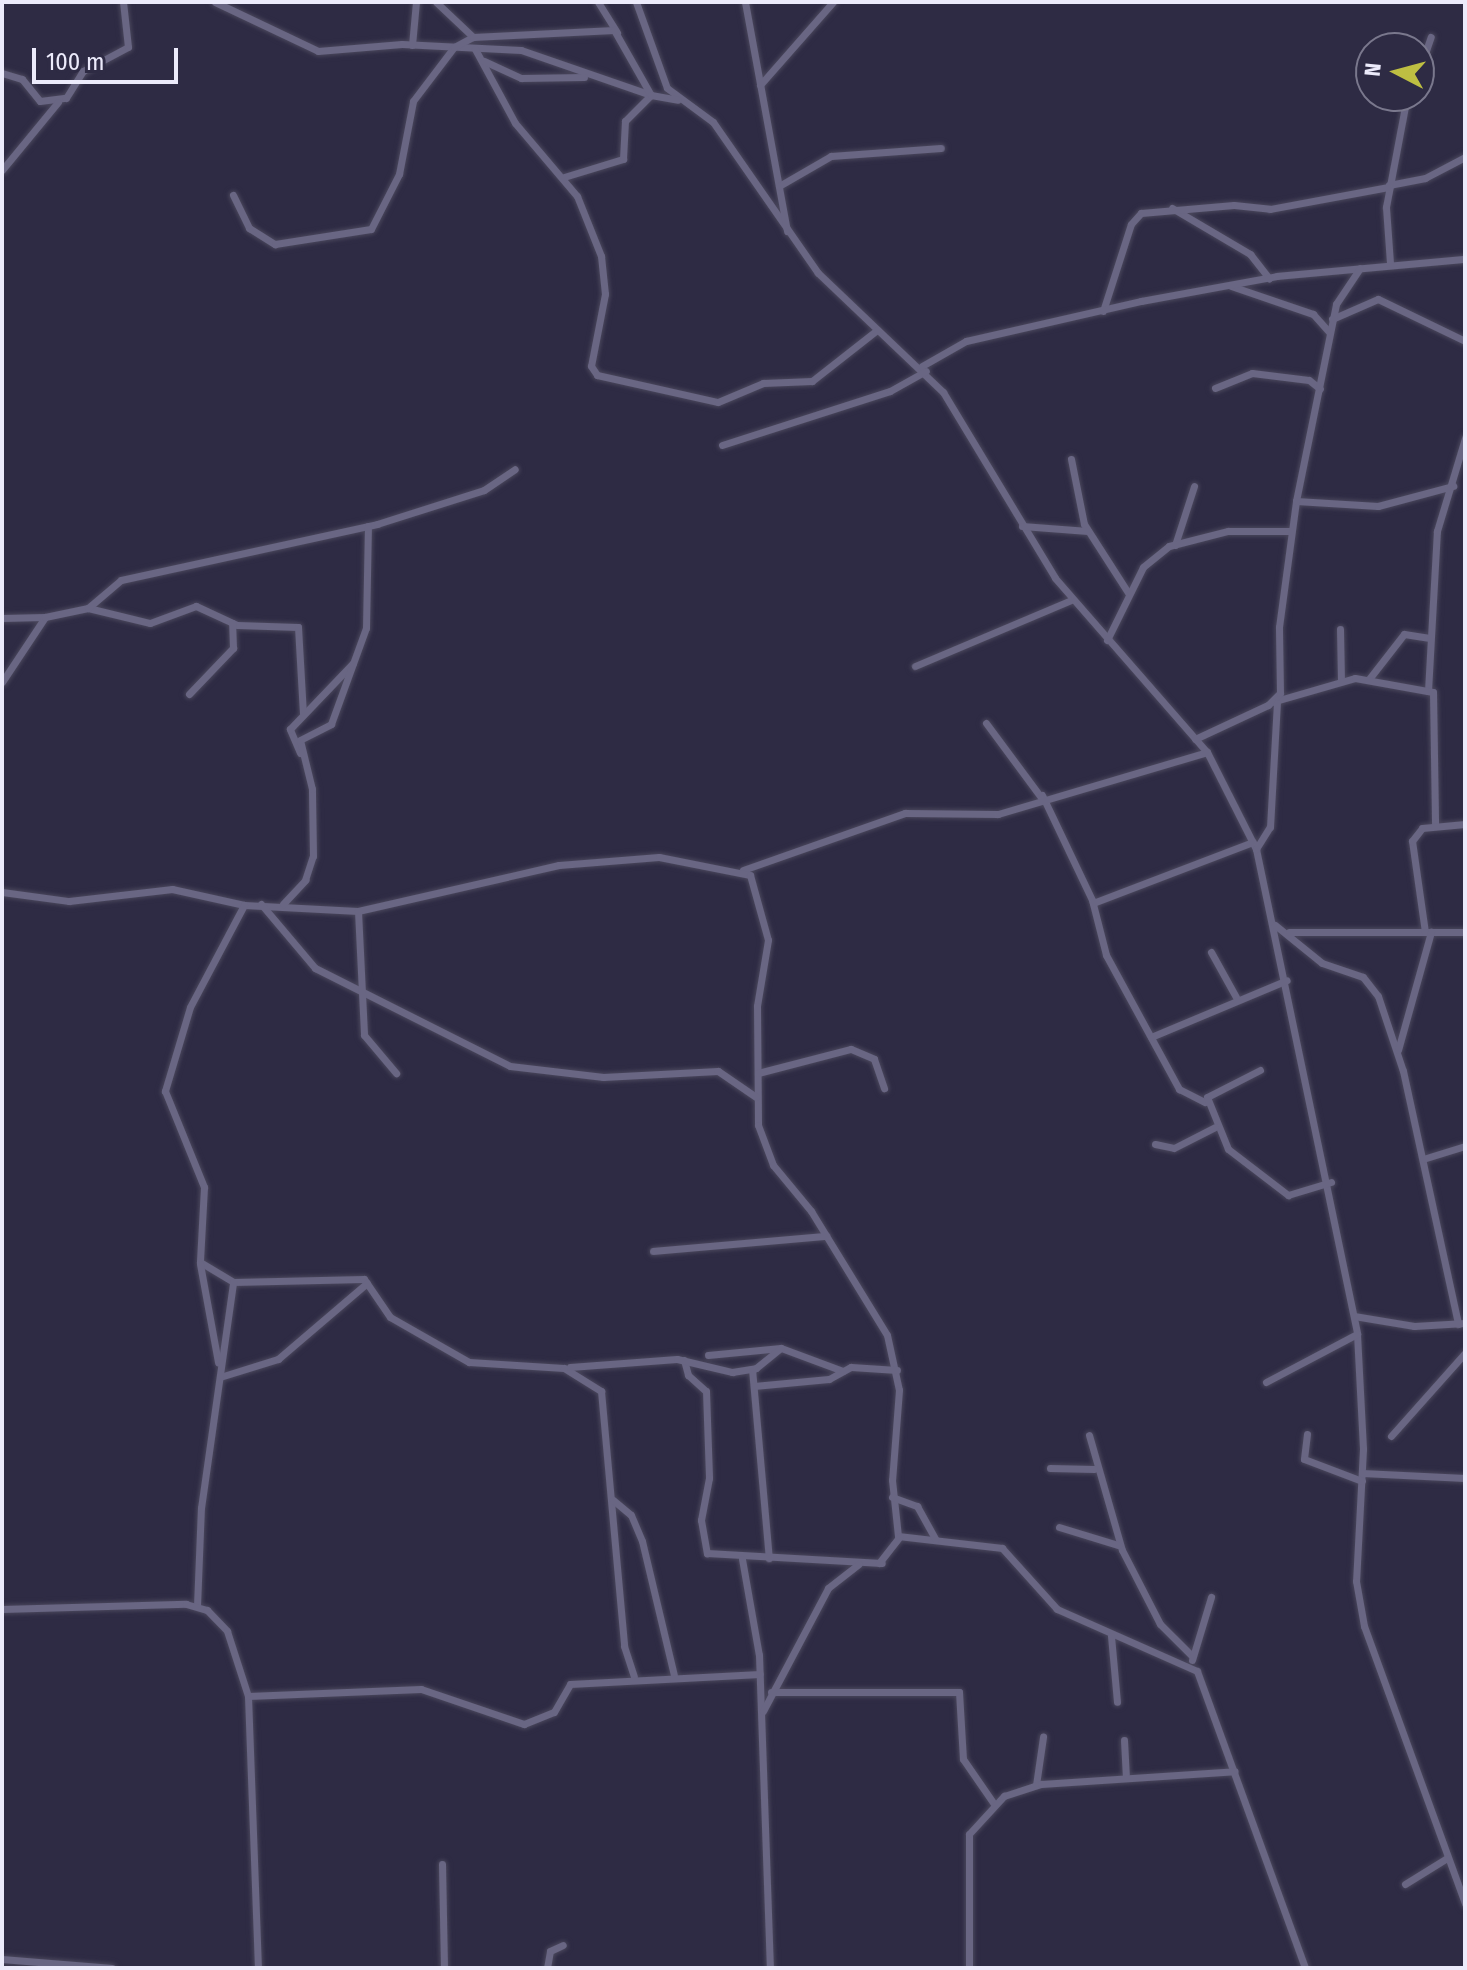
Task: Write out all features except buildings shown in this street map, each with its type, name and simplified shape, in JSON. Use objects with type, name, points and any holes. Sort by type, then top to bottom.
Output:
[{"type":"street","points":[[2,170],[90,65],[128,47],[123,2]]},
{"type":"street","points":[[215,2],[318,51],[412,45],[521,50],[586,76],[680,101]]},
{"type":"street","points":[[412,45],[416,2]]},
{"type":"street","points":[[436,2],[473,37]]},
{"type":"street","points":[[598,2],[651,95]]},
{"type":"street","points":[[636,2],[662,78],[680,101],[713,122],[788,236],[877,330],[924,369],[976,436],[1022,526],[1071,600],[1207,752],[1254,846],[1275,925],[1331,1182],[1357,1334],[1362,1477],[1356,1581],[1364,1626],[1465,1904]]},
{"type":"street","points":[[760,85],[833,2]]},
{"type":"street","points":[[747,4],[788,236]]},
{"type":"street","points":[[233,195],[249,228],[275,244],[371,229],[399,174],[413,101],[454,47],[473,37],[570,28],[617,33]]},
{"type":"street","points":[[475,49],[530,144],[564,177],[606,273],[593,351],[597,375],[718,402],[755,385],[812,381],[877,330]]},
{"type":"street","points":[[483,61],[521,78],[586,76]]},
{"type":"street","points":[[2,73],[22,79],[40,101],[58,102]]},
{"type":"street","points":[[564,177],[623,159],[625,121],[651,95]]},
{"type":"street","points":[[1390,263],[1389,186],[1404,112]]},
{"type":"street","points":[[779,186],[831,156],[941,148]]},
{"type":"street","points":[[1103,311],[1131,224],[1141,213],[1171,207],[1270,209],[1425,178],[1465,157]]},
{"type":"street","points":[[1171,207],[1250,254],[1269,278]]},
{"type":"street","points":[[722,445],[890,391],[966,341],[1269,278],[1390,263],[1465,259]]},
{"type":"street","points":[[1093,903],[1254,846],[1270,827],[1274,703],[1281,683],[1279,627],[1291,531],[1332,319],[1342,288],[1360,268]]},
{"type":"street","points":[[1228,285],[1313,314],[1330,334]]},
{"type":"street","points":[[1332,319],[1378,299],[1465,341]]},
{"type":"street","points":[[1215,388],[1252,373],[1309,380],[1320,389]]},
{"type":"street","points":[[1435,826],[1437,721],[1428,691],[1437,531],[1465,438]]},
{"type":"street","points":[[1071,459],[1088,531],[1129,594]]},
{"type":"street","points":[[88,608],[121,580],[368,526],[484,490],[515,469]]},
{"type":"street","points":[[1175,545],[1194,486]]},
{"type":"street","points":[[1296,501],[1367,507],[1453,486]]},
{"type":"street","points":[[283,904],[305,880],[313,856],[300,740],[331,724],[355,662],[371,592],[368,526]]},
{"type":"street","points":[[1022,526],[1088,531]]},
{"type":"street","points":[[1107,640],[1151,557],[1175,545],[1228,531],[1291,531]]},
{"type":"street","points":[[915,666],[1071,600]]},
{"type":"street","points":[[2,618],[45,617],[88,608],[150,623],[196,606],[232,623],[298,627],[303,713]]},
{"type":"street","points":[[2,682],[45,617]]},
{"type":"street","points":[[189,694],[233,648],[232,623]]},
{"type":"street","points":[[1340,629],[1341,680]]},
{"type":"street","points":[[1369,679],[1404,634],[1430,638]]},
{"type":"street","points":[[303,755],[289,733],[303,713],[355,662]]},
{"type":"street","points":[[1195,739],[1274,703],[1341,680],[1369,679],[1428,691]]},
{"type":"street","points":[[986,723],[1041,796],[1093,903],[1106,955],[1179,1089],[1205,1102],[1215,1127],[1237,1162],[1288,1195],[1331,1182]]},
{"type":"street","points":[[2,892],[82,900],[172,889],[244,905],[283,904],[358,911],[559,865],[659,857],[743,870],[905,813],[985,816],[1041,796],[1109,785],[1207,752]]},
{"type":"street","points":[[1398,1052],[1428,932],[1412,841],[1435,826],[1465,824]]},
{"type":"street","points":[[743,870],[754,882],[768,940],[758,992],[756,1097],[769,1159],[826,1236],[878,1316],[897,1370],[892,1497],[899,1537],[882,1563]]},
{"type":"street","points":[[261,904],[306,962],[510,1066],[603,1077],[718,1071],[756,1097]]},
{"type":"street","points":[[220,1368],[200,1262],[204,1187],[165,1091],[190,1007],[244,905]]},
{"type":"street","points":[[358,911],[359,990],[367,1042],[396,1073]]},
{"type":"street","points":[[1275,925],[1289,932],[1322,963],[1371,982],[1398,1052],[1462,1324],[1354,1316]]},
{"type":"street","points":[[1289,932],[1465,932]]},
{"type":"street","points":[[1211,952],[1237,999]]},
{"type":"street","points":[[1151,1037],[1287,980]]},
{"type":"street","points":[[758,1073],[851,1049],[874,1059],[884,1088]]},
{"type":"street","points":[[1205,1102],[1260,1070]]},
{"type":"street","points":[[1155,1144],[1174,1148],[1215,1127]]},
{"type":"street","points":[[1423,1159],[1465,1146]]},
{"type":"street","points":[[653,1251],[826,1236]]},
{"type":"street","points":[[200,1262],[233,1282],[367,1283]]},
{"type":"street","points":[[197,1606],[201,1508],[233,1282]]},
{"type":"street","points":[[367,1283],[390,1317],[469,1362],[564,1368],[684,1360],[752,1369],[781,1348]]},
{"type":"street","points":[[220,1377],[278,1359],[367,1283]]},
{"type":"street","points":[[1266,1382],[1357,1334]]},
{"type":"street","points":[[708,1355],[781,1348],[843,1371],[897,1370]]},
{"type":"street","points":[[1391,1436],[1465,1353]]},
{"type":"street","points":[[684,1360],[688,1375],[706,1391],[705,1547],[711,1556],[882,1563]]},
{"type":"street","points":[[564,1368],[605,1396],[624,1646],[634,1676]]},
{"type":"street","points":[[752,1369],[769,1558]]},
{"type":"street","points":[[754,1386],[829,1379],[843,1371]]},
{"type":"street","points":[[1307,1434],[1304,1459],[1362,1477],[1465,1478]]},
{"type":"street","points":[[1089,1435],[1094,1469],[1120,1546],[1160,1624],[1192,1656]]},
{"type":"street","points":[[1050,1468],[1094,1469]]},
{"type":"street","points":[[892,1497],[917,1506],[935,1539]]},
{"type":"street","points":[[613,1500],[631,1515],[642,1541],[674,1675]]},
{"type":"street","points":[[1059,1527],[1120,1546]]},
{"type":"street","points":[[899,1537],[1002,1548],[1057,1609],[1111,1636],[1192,1666]]},
{"type":"street","points":[[742,1559],[760,1674],[770,1968]]},
{"type":"street","points":[[762,1713],[838,1576],[851,1566],[882,1563]]},
{"type":"street","points":[[1211,1597],[1192,1656],[1192,1666],[1235,1771],[1305,1968]]},
{"type":"street","points":[[2,1609],[197,1606],[231,1639],[248,1696],[258,1968]]},
{"type":"street","points":[[1111,1636],[1117,1702]]},
{"type":"street","points":[[248,1696],[421,1689],[524,1724],[554,1712],[570,1684],[634,1676],[760,1674]]},
{"type":"street","points":[[771,1692],[959,1692],[963,1759],[994,1804]]},
{"type":"street","points":[[1036,1785],[1043,1737]]},
{"type":"street","points":[[1124,1740],[1126,1777]]},
{"type":"street","points":[[969,1968],[969,1834],[994,1804],[1036,1785],[1235,1771]]},
{"type":"street","points":[[1405,1884],[1447,1858]]},
{"type":"street","points":[[442,1864],[444,1968]]},
{"type":"street","points":[[547,1968],[550,1951],[563,1945]]},
{"type":"street","points":[[2,1959],[112,1968]]}]
